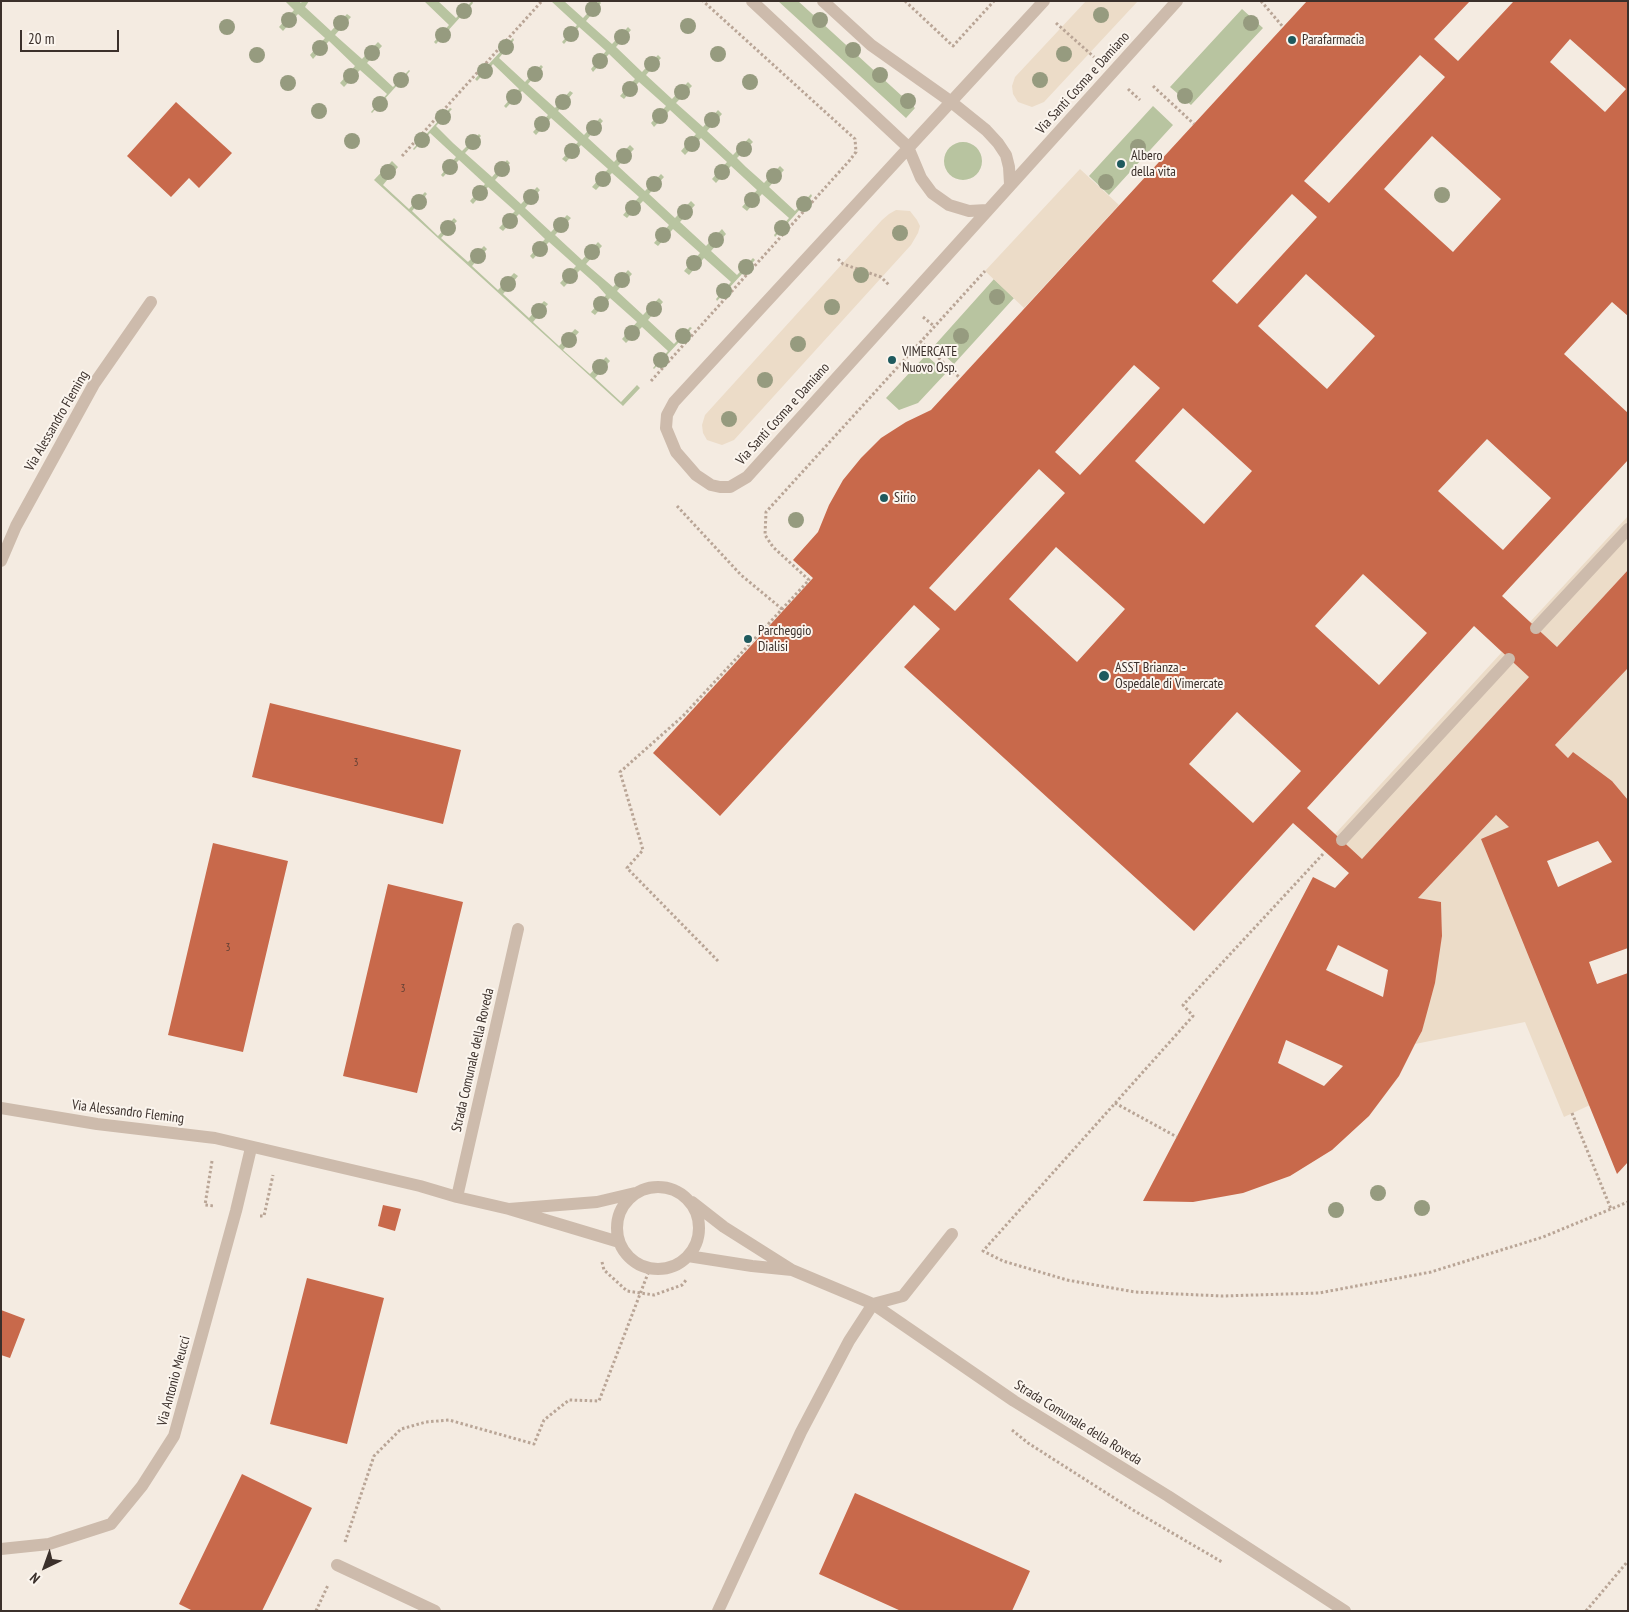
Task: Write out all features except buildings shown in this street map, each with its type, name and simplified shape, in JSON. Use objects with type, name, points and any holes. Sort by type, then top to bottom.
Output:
[{"type":"street","points":[[752,1],[908,147],[921,178],[932,193],[949,206],[969,211],[987,210]]},
{"type":"street","points":[[823,1],[871,45],[950,101],[986,130],[1006,155],[1010,184]]},
{"type":"street","name":"Via Santi Cosma e Damiano","points":[[1041,4],[674,402],[667,415],[666,428],[676,452],[683,462],[704,481],[720,488],[730,487],[747,476],[1177,1]]},
{"type":"street","name":"Via Alessandro Fleming","points":[[1,561],[20,518],[94,384],[151,302]]},
{"type":"street","points":[[1536,628],[1628,529]]},
{"type":"street","points":[[1342,840],[1509,659]]},
{"type":"street","name":"Strada Comunale della Roveda","points":[[457,1198],[518,929]]},
{"type":"street","name":"Via Alessandro Fleming","points":[[1,1108],[97,1124],[214,1138],[251,1148]]},
{"type":"street","name":"Strada Comunale della Roveda","points":[[251,1148],[420,1186],[457,1198],[508,1209],[619,1242]]},
{"type":"street","name":"Via Antonio Meucci","points":[[1,1549],[48,1544],[111,1524],[142,1486],[174,1436],[236,1211],[251,1148]]},
{"type":"street","name":"Strada Comunale della Roveda","points":[[508,1209],[597,1202],[660,1186],[673,1189],[724,1227],[792,1270],[873,1304],[1014,1401],[1168,1496],[1345,1611]]},
{"type":"street","points":[[635,1193],[625,1203],[619,1214],[617,1228],[619,1242],[626,1254],[637,1263],[650,1268],[664,1268],[676,1264],[688,1256],[696,1245],[699,1231],[698,1218],[693,1206],[684,1196]]},
{"type":"street","points":[[718,1611],[801,1432],[849,1341],[873,1304],[904,1296],[952,1234]]},
{"type":"street","name":"Strada Comunale della Roveda","points":[[688,1256],[792,1270]]},
{"type":"street","points":[[337,1565],[435,1611]]},
{"type":"path","points":[[402,156],[542,1]]},
{"type":"path","points":[[651,381],[856,152],[855,139],[704,1]]},
{"type":"path","points":[[905,1],[953,46],[994,1]]},
{"type":"path","points":[[1261,1],[1283,27]]},
{"type":"path","points":[[1041,4],[1111,74],[1140,100]]},
{"type":"path","points":[[1153,86],[1194,124]]},
{"type":"path","points":[[795,220],[843,264],[881,277],[934,326]]},
{"type":"path","points":[[718,961],[627,868],[643,850],[620,772],[683,716],[809,580],[772,547],[764,535],[766,512],[984,271]]},
{"type":"path","points":[[920,341],[960,378]]},
{"type":"path","points":[[677,506],[740,575],[782,609]]},
{"type":"path","points":[[1325,852],[1183,1006],[1193,1016],[983,1251],[1003,1261],[1067,1280],[1135,1292],[1222,1296],[1319,1293],[1431,1272],[1543,1237],[1628,1202]]},
{"type":"path","points":[[1115,1103],[1177,1137]]},
{"type":"path","points":[[1572,1114],[1611,1209]]},
{"type":"path","points":[[316,1611],[337,1565],[374,1456],[401,1429],[426,1422],[449,1420],[534,1444],[544,1420],[569,1400],[599,1401],[650,1268]]},
{"type":"path","points":[[1586,1611],[1628,1561]]},
{"type":"green space","points":[[285,1],[299,1],[301,3],[302,1],[309,1],[305,7],[331,31],[347,14],[351,17],[335,35],[362,59],[378,42],[382,46],[367,63],[393,87],[410,71],[372,113],[387,94],[360,70],[344,87],[340,83],[355,66],[329,41],[313,59],[310,55],[325,38],[298,14],[283,31],[279,27],[294,10]]},
{"type":"green space","points":[[424,1],[438,1],[456,18],[472,1],[473,3],[436,44],[434,42],[449,25]]},
{"type":"green space","points":[[551,1],[564,1],[583,18],[599,1],[601,3],[586,21],[612,44],[628,27],[631,30],[616,47],[642,72],[658,55],[661,58],[646,75],[672,99],[688,82],[692,86],[676,103],[703,127],[718,110],[722,114],[707,131],[733,155],[749,138],[753,142],[737,158],[764,183],[780,166],[784,170],[769,187],[795,211],[811,194],[812,196],[775,237],[774,235],[789,218],[762,194],[747,211],[742,207],[757,190],[731,166],[716,183],[712,179],[727,162],[701,138],[685,155],[681,151],[696,134],[670,110],[654,127],[651,123],[666,106],[639,82],[624,99],[620,96],[635,79],[609,54],[593,72],[591,69],[606,51],[579,27],[564,44],[562,42],[577,25]]},
{"type":"green space","points":[[778,1],[798,1],[915,108],[906,118]]},
{"type":"green space","points":[[1242,9],[1263,28],[1191,105],[1170,87]]},
{"type":"green space","points":[[513,38],[514,40],[499,58],[525,82],[541,65],[543,67],[528,84],[555,108],[570,91],[573,93],[558,111],[584,135],[600,118],[603,121],[588,138],[614,162],[630,145],[634,149],[618,166],[645,191],[661,174],[664,177],[649,194],[675,218],[691,201],[695,205],[680,222],[706,246],[722,229],[726,234],[711,251],[737,275],[753,258],[755,260],[717,301],[716,299],[731,282],[704,258],[689,275],[684,271],[700,253],[673,229],[658,246],[654,243],[669,225],[643,201],[627,218],[623,215],[639,197],[612,173],[596,190],[592,187],[608,169],[581,145],[566,162],[562,159],[578,142],[551,118],[536,135],[533,132],[548,115],[522,91],[506,108],[504,106],[519,89],[493,64],[477,81],[475,79]]},
{"type":"green space","points":[[1153,106],[1173,125],[1109,195],[1089,176]]},
{"type":"green space","points":[[450,108],[452,109],[436,126],[462,151],[479,134],[481,136],[465,153],[492,177],[507,160],[510,163],[495,180],[521,204],[537,187],[540,190],[525,208],[551,232],[567,215],[571,218],[555,235],[582,260],[598,242],[602,246],[586,264],[613,287],[628,270],[632,274],[617,291],[643,315],[659,298],[663,302],[648,320],[674,344],[690,327],[692,328],[654,369],[668,351],[642,327],[626,343],[622,339],[637,322],[610,298],[595,315],[591,312],[606,295],[598,286],[580,270],[564,287],[560,283],[576,266],[549,242],[533,259],[530,256],[545,239],[519,214],[503,231],[499,228],[515,211],[488,187],[473,204],[470,201],[485,184],[459,160],[443,177],[441,175],[456,157],[430,133],[413,149]]},
{"type":"green space","points":[[963,142],[970,143],[976,148],[981,154],[981,168],[976,174],[970,179],[963,180],[956,179],[950,174],[945,168],[944,161],[945,154],[950,148],[956,143]]},
{"type":"green space","points":[[392,161],[398,167],[383,185],[409,209],[425,192],[427,194],[412,211],[438,236],[454,218],[457,221],[441,238],[468,262],[484,246],[487,249],[472,266],[498,290],[514,273],[518,276],[503,294],[529,318],[544,301],[548,304],[533,322],[559,346],[575,329],[579,332],[563,350],[590,374],[606,357],[610,361],[595,378],[621,402],[637,385],[640,388],[623,406],[374,180]]},
{"type":"green space","points":[[994,279],[1014,298],[954,364],[934,346]]},
{"type":"green space","points":[[926,355],[946,373],[918,403],[899,410],[886,398]]},
{"type":"shaded area","points":[[1086,1],[1138,1],[1044,102],[1032,107],[1018,102],[1013,94],[1012,86],[1015,77]]},
{"type":"shaded area","points":[[1080,169],[1119,205],[1024,308],[985,271]]},
{"type":"shaded area","points":[[896,210],[910,211],[920,226],[911,245],[734,440],[722,445],[707,440],[703,433],[702,425],[705,415],[882,220]]},
{"type":"shaded area","points":[[1628,516],[1628,570],[1557,647],[1530,622]]},
{"type":"shaded area","points":[[1502,652],[1529,677],[1362,859],[1335,834]]},
{"type":"shaded area","points":[[1628,668],[1628,800],[1612,781],[1573,752],[1568,758],[1555,745]]},
{"type":"shaded area","points":[[1496,815],[1509,827],[1590,1105],[1564,1117],[1525,1022],[1415,1044],[1422,1031],[1442,936],[1441,902],[1418,898]]},
{"type":"place","name":"Parafarmacia","points":[[1292,40]]},
{"type":"place","name":"Albero della vita","points":[[1121,164]]},
{"type":"place","name":"VIMERCATE Nuovo Osp.","points":[[892,360]]},
{"type":"place","name":"Sirio","points":[[884,498]]},
{"type":"place","name":"Parcheggio Dialisi","points":[[748,639]]},
{"type":"place","name":"ASST Brianza - Ospedale di Vimercate","points":[[1104,676]]}]
